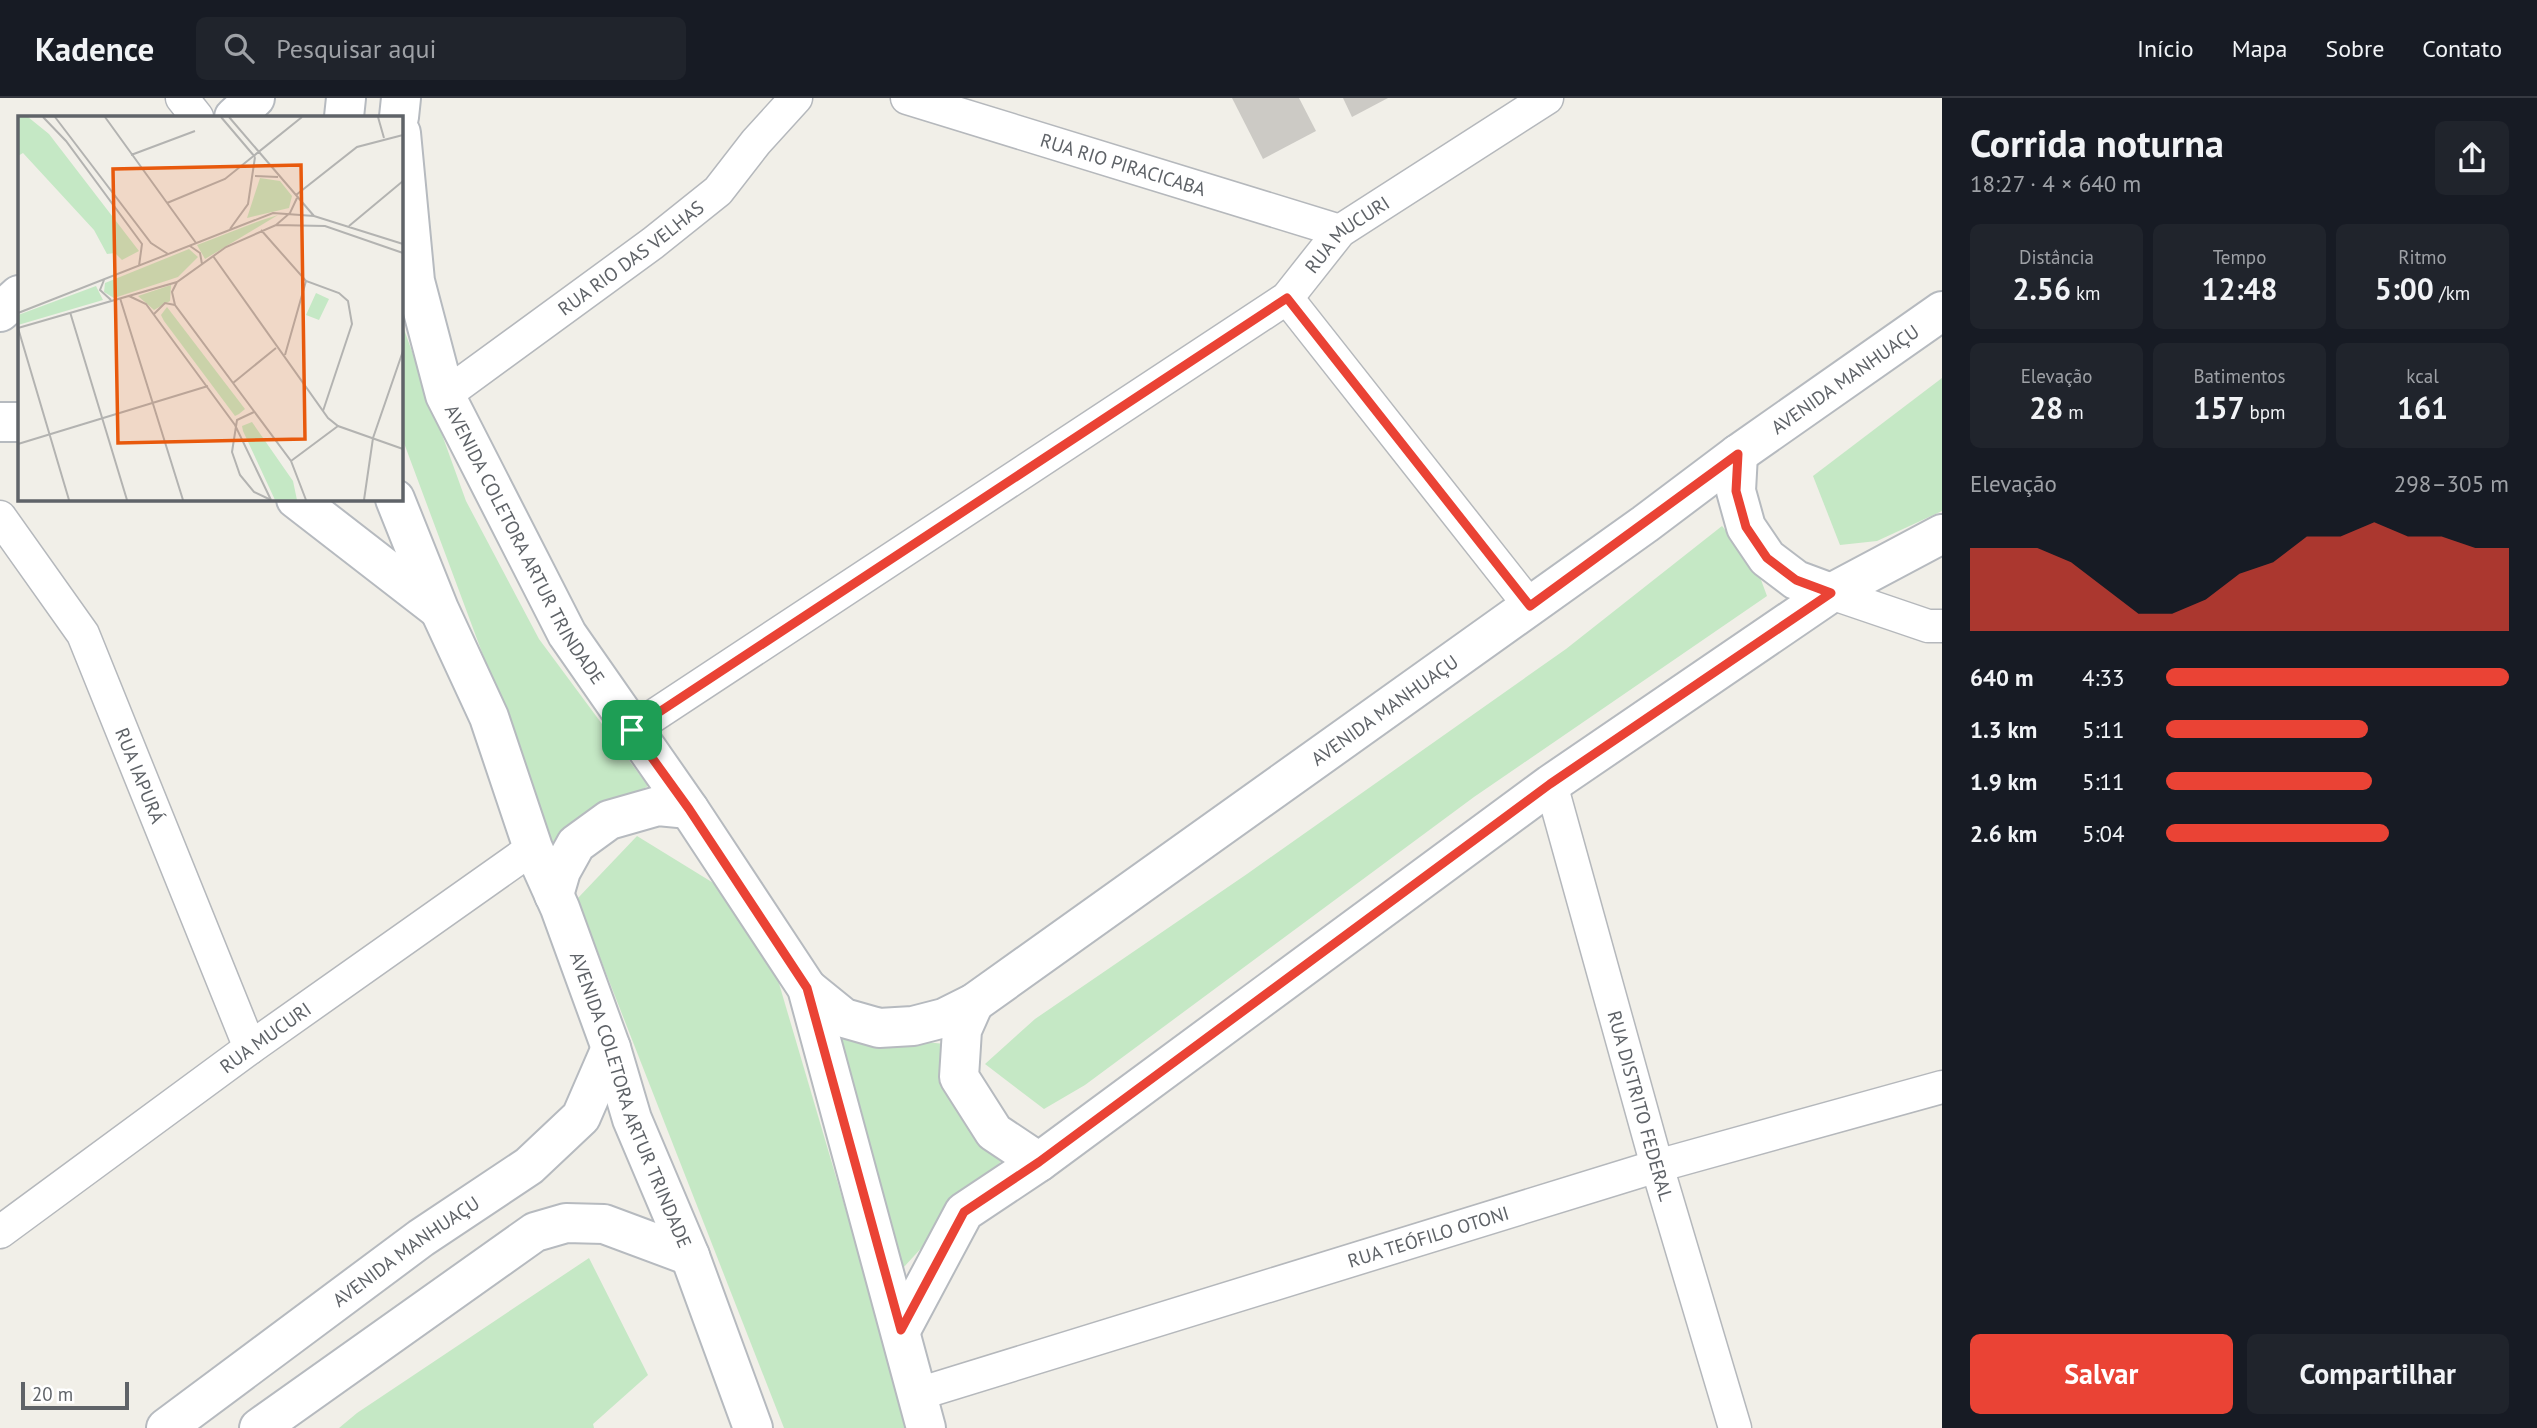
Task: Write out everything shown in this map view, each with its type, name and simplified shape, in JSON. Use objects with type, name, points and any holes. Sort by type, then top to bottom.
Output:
[{"type":"main road","points":[[235,116],[255,98]]},
{"type":"main road","points":[[344,116],[346,98]]},
{"type":"main road","points":[[399,116],[401,98]]},
{"type":"main road","name":"AVENIDA COLETORA ARTUR TRINDADE","points":[[402,153],[408,272],[445,395],[567,634],[689,809],[807,988],[922,1411]]},
{"type":"main road","points":[[0,312],[18,296]]},
{"type":"main road","name":"AVENIDA MANHUAÇU","points":[[807,988],[844,1018],[879,1028],[913,1026],[944,1018],[974,1003],[1738,454],[1942,311]]},
{"type":"main road","points":[[0,422],[18,422]]},
{"type":"main road","points":[[1738,454],[1736,491],[1746,527],[1767,558],[1786,573],[1796,580],[1831,593]]},
{"type":"main road","points":[[297,500],[439,609]]},
{"type":"main road","name":"AVENIDA COLETORA ARTUR TRINDADE","points":[[395,500],[439,609],[489,717],[533,848],[554,895],[611,1048],[632,1119],[690,1256],[753,1428]]},
{"type":"main road","points":[[901,1330],[964,1212],[1039,1162],[1550,784],[1831,593],[1942,534]]},
{"type":"main road","points":[[554,895],[561,871],[576,844],[609,820],[658,806],[689,809]]},
{"type":"main road","points":[[974,1003],[962,1030],[959,1077],[994,1132],[1039,1162]]},
{"type":"main road","name":"AVENIDA MANHUAÇU","points":[[166,1428],[421,1238],[528,1166],[581,1116],[611,1048]]},
{"type":"main road","points":[[259,1428],[535,1232],[566,1223],[604,1224],[690,1256]]},
{"type":"street","points":[[182,98],[196,116]]},
{"type":"street","name":"RUA RIO DAS VELHAS","points":[[445,395],[653,243],[718,191],[755,142],[796,98]]},
{"type":"street","name":"RUA RIO PIRACICABA","points":[[907,98],[1340,231]]},
{"type":"street","name":"RUA MUCURI","points":[[632,730],[1287,298],[1340,231],[1547,98]]},
{"type":"street","points":[[1287,298],[1530,606]]},
{"type":"street","name":"RUA IAPURÁ","points":[[0,517],[83,634],[250,1048]]},
{"type":"street","points":[[1831,593],[1928,626],[1942,625]]},
{"type":"street","name":"RUA DISTRITO FEDERAL","points":[[1550,784],[1657,1166],[1735,1428]]},
{"type":"street","name":"RUA MUCURI","points":[[0,1232],[250,1048],[533,848]]},
{"type":"street","name":"RUA TEÓFILO OTONI","points":[[922,1411],[1657,1166],[1942,1087]]},
{"type":"green space","points":[[402,324],[466,501],[539,639],[648,786],[553,843],[402,438]]},
{"type":"green space","points":[[1942,378],[1942,511],[1877,541],[1840,545],[1813,476]]},
{"type":"green space","points":[[1722,526],[1757,569],[1767,596],[1474,797],[1085,1085],[1044,1109],[985,1064],[1035,1019],[1247,874],[1566,649]]},
{"type":"green space","points":[[637,836],[715,884],[778,980],[910,1428],[784,1428],[577,899]]},
{"type":"green space","points":[[829,1032],[945,1044],[1004,1158],[903,1268]]},
{"type":"green space","points":[[589,1258],[648,1375],[593,1424],[594,1428],[339,1428],[357,1413]]},
{"type":"building","points":[[1232,98],[1299,98],[1316,131],[1263,159]]},
{"type":"building","points":[[1343,98],[1388,98],[1352,117]]},
{"type":"route","points":[[1287,298],[1530,606],[1738,454],[1736,491],[1746,527],[1767,558],[1796,580],[1831,593],[1550,784],[1265,997],[1039,1162],[964,1212],[901,1330],[807,988],[689,809],[632,730],[1287,298]]}]
